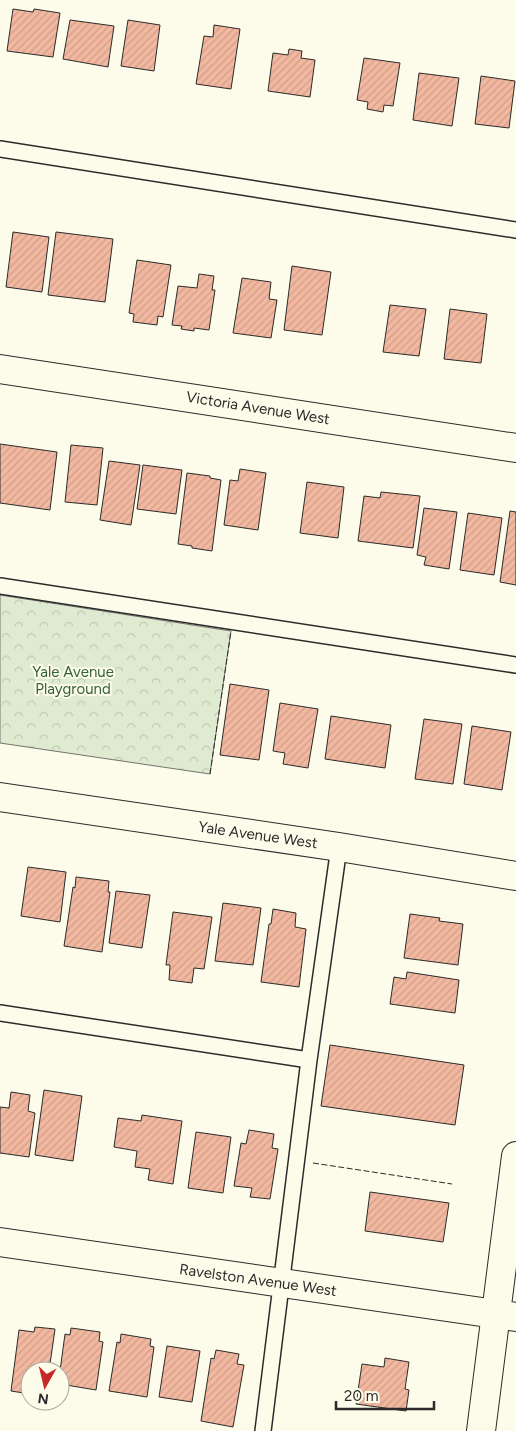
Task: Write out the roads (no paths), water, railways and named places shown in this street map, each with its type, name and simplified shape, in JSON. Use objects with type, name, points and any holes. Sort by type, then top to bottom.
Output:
[{"type":"street","name":"Victoria Avenue West","points":[[0,369],[516,448]]},
{"type":"street","name":"Yale Avenue West","points":[[0,798],[339,847],[516,876]]},
{"type":"street","points":[[481,1431],[506,1316],[516,1156]]},
{"type":"street","name":"Ravelston Avenue West","points":[[0,1242],[506,1316]]},
{"type":"lane","points":[[0,149],[516,230]]},
{"type":"lane","points":[[0,586],[516,665]]},
{"type":"lane","points":[[263,1431],[309,1060],[339,847]]},
{"type":"lane","points":[[0,1013],[309,1060]]},
{"type":"park label","name":"Yale Avenue Playground","points":[[73,680]]}]
